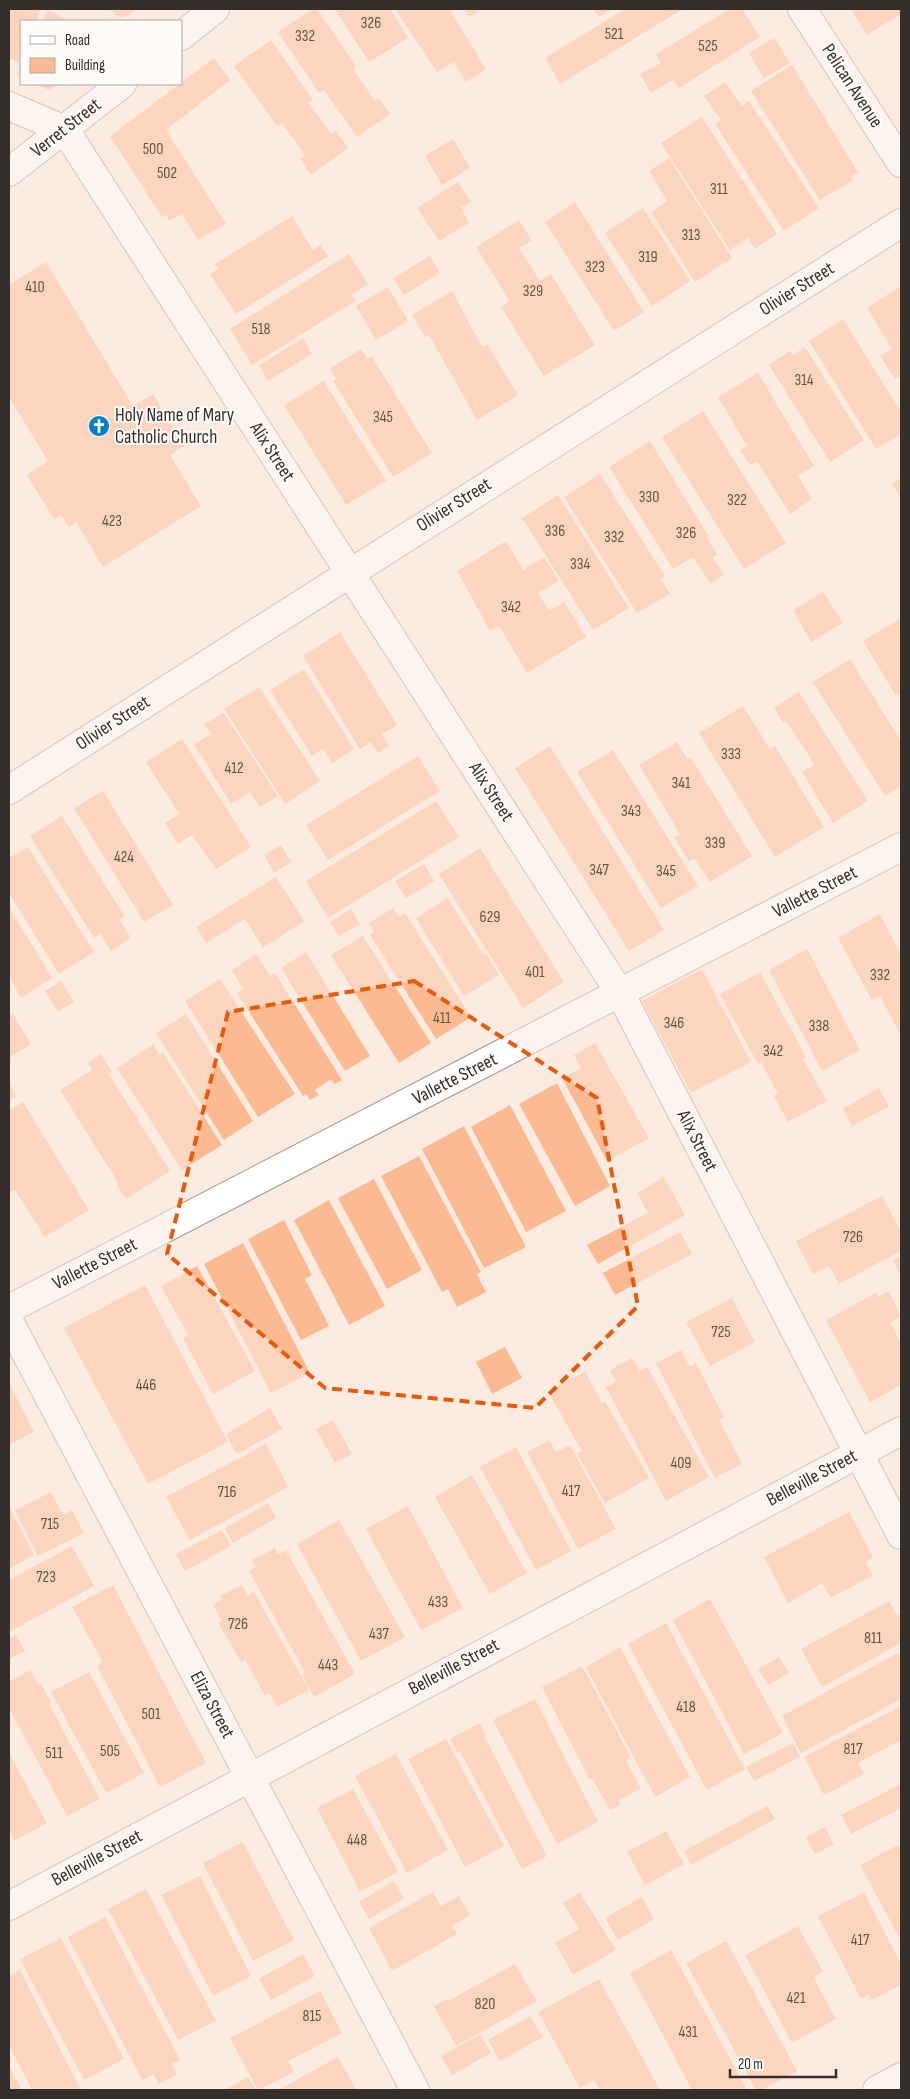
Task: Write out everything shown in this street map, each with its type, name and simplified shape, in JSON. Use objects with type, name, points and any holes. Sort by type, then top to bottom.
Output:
[{"type":"street","points":[[182,35],[215,9]]},
{"type":"street","name":"Pelican Avenue","points":[[802,9],[901,164]]},
{"type":"street","name":"Verret Street","points":[[9,172],[121,85]]},
{"type":"street","points":[[9,106],[65,130]]},
{"type":"street","name":"Alix Street","points":[[65,130],[620,993],[901,1535]]},
{"type":"street","name":"Olivier Street","points":[[9,790],[349,572],[901,223]]},
{"type":"street","name":"Vallette Street","points":[[9,1309],[901,847]]},
{"type":"street","name":"Eliza Street","points":[[9,1321],[416,2090]]},
{"type":"street","name":"Belleville Street","points":[[9,1906],[249,1776],[901,1431]]},
{"type":"street","points":[[877,2090],[901,2077]]},
{"type":"highlighted area","points":[[414,981],[597,1098],[638,1306],[535,1408],[325,1388],[167,1254],[228,1012]]},
{"type":"building","points":[[9,9],[41,9],[36,20],[20,20],[20,57],[18,62],[9,58]]},
{"type":"building","points":[[48,9],[66,20],[42,20]]},
{"type":"building","points":[[110,9],[137,9],[129,15],[122,17],[117,16]]},
{"type":"building","points":[[313,9],[317,9],[356,66],[353,69],[375,101],[379,98],[390,114],[357,137],[324,90],[319,93],[278,32]]},
{"type":"building","points":[[335,9],[390,9],[408,38],[369,62]]},
{"type":"building","points":[[395,9],[456,9],[451,12],[486,69],[466,82],[454,62],[437,72]]},
{"type":"building","points":[[464,9],[482,9],[469,17]]},
{"type":"building","points":[[593,9],[613,9],[599,17]]},
{"type":"building","points":[[625,9],[683,9],[560,84],[545,58]]},
{"type":"building","points":[[730,9],[742,9],[760,37],[679,88],[673,80],[651,93],[640,74],[661,63],[656,54]]},
{"type":"building","points":[[851,9],[901,9],[901,14],[867,35]]},
{"type":"building","points":[[774,38],[790,63],[764,78],[749,53]]},
{"type":"building","points":[[271,40],[313,100],[309,103],[331,134],[336,131],[348,148],[311,175],[300,159],[305,155],[282,123],[277,126],[234,66]]},
{"type":"building","points":[[214,58],[230,80],[166,130],[226,224],[198,240],[182,214],[169,221],[166,215],[162,217],[110,136],[178,85],[182,85],[182,82]]},
{"type":"building","points":[[792,65],[858,172],[851,177],[853,180],[820,200],[751,91]]},
{"type":"building","points":[[725,82],[742,106],[749,101],[819,208],[784,231],[715,124],[721,120],[704,96]]},
{"type":"building","points":[[38,85],[56,85],[49,90]]},
{"type":"building","points":[[702,117],[777,234],[755,249],[748,238],[730,250],[661,143]]},
{"type":"building","points":[[453,139],[470,168],[442,185],[425,156]]},
{"type":"building","points":[[669,158],[732,258],[695,282],[651,212],[667,201],[649,171]]},
{"type":"building","points":[[458,182],[471,202],[461,208],[469,223],[439,241],[417,208]]},
{"type":"building","points":[[575,202],[644,312],[614,331],[545,222]]},
{"type":"building","points":[[643,208],[690,281],[652,306],[605,233]]},
{"type":"building","points":[[292,216],[313,250],[320,245],[328,256],[236,314],[210,274],[218,269],[215,264]]},
{"type":"building","points":[[519,220],[532,241],[519,248],[540,281],[551,274],[595,345],[544,376],[501,307],[510,301],[476,247]]},
{"type":"building","points":[[349,254],[368,284],[351,295],[355,301],[252,365],[230,329]]},
{"type":"building","points":[[430,256],[440,273],[404,295],[393,278]]},
{"type":"building","name":"Holy Name of Mary Catholic Church","points":[[46,262],[133,406],[153,394],[184,446],[170,455],[201,506],[103,567],[76,522],[69,527],[61,515],[54,519],[27,475],[48,461],[9,397],[9,285]]},
{"type":"building","points":[[901,286],[901,375],[895,379],[880,356],[892,349],[867,308]]},
{"type":"building","points":[[388,287],[408,321],[376,340],[356,306]]},
{"type":"building","points":[[452,291],[482,347],[487,344],[518,395],[477,420],[429,335],[425,337],[412,315]]},
{"type":"building","points":[[843,319],[901,412],[901,434],[876,449],[809,341]]},
{"type":"building","points":[[303,338],[312,354],[268,381],[259,365]]},
{"type":"building","points":[[805,347],[864,440],[830,462],[769,365],[790,351],[793,355]]},
{"type":"building","points":[[361,349],[368,359],[372,357],[432,453],[393,477],[333,381],[336,379],[330,368]]},
{"type":"building","points":[[758,373],[814,466],[798,476],[812,499],[790,514],[757,461],[750,465],[740,450],[747,446],[718,397]]},
{"type":"building","points":[[324,381],[386,481],[346,505],[284,405]]},
{"type":"building","points":[[703,411],[786,543],[744,569],[662,437]]},
{"type":"building","points":[[650,441],[709,537],[707,538],[717,554],[712,557],[724,575],[710,583],[693,557],[673,569],[609,467]]},
{"type":"building","points":[[600,474],[665,576],[661,579],[670,594],[637,613],[564,497]]},
{"type":"building","points":[[901,478],[901,498],[892,484]]},
{"type":"building","points":[[558,495],[629,608],[593,630],[522,518]]},
{"type":"building","points":[[506,541],[523,570],[544,557],[559,581],[538,593],[549,611],[564,602],[586,637],[527,673],[499,626],[490,631],[457,571]]},
{"type":"building","points":[[823,592],[843,623],[811,642],[793,610]]},
{"type":"building","points":[[901,618],[901,693],[896,696],[863,641]]},
{"type":"building","points":[[340,632],[397,725],[382,734],[389,746],[378,753],[371,742],[360,749],[303,656]]},
{"type":"building","points":[[850,659],[901,741],[901,786],[885,796],[813,682]]},
{"type":"building","points":[[304,669],[354,749],[332,763],[323,749],[312,756],[270,690]]},
{"type":"building","points":[[259,687],[320,781],[285,804],[224,709]]},
{"type":"building","points":[[799,692],[868,801],[833,823],[802,772],[815,765],[786,721],[783,723],[774,708]]},
{"type":"building","points":[[743,706],[770,749],[775,746],[824,827],[775,857],[699,733]]},
{"type":"building","points":[[224,713],[278,796],[260,807],[250,792],[231,804],[194,744],[211,734],[204,724]]},
{"type":"building","points":[[182,739],[251,847],[216,869],[192,835],[178,844],[165,823],[179,814],[146,762]]},
{"type":"building","points":[[677,742],[688,760],[691,758],[752,856],[710,882],[694,858],[689,861],[674,837],[680,834],[639,765]]},
{"type":"building","points":[[550,746],[664,930],[629,951],[515,768]]},
{"type":"building","points":[[613,750],[698,886],[661,908],[577,772]]},
{"type":"building","points":[[418,756],[440,791],[328,860],[306,825]]},
{"type":"building","points":[[103,791],[173,905],[144,922],[74,808]]},
{"type":"building","points":[[436,801],[459,837],[328,918],[306,881]]},
{"type":"building","points":[[62,816],[125,917],[119,919],[131,938],[111,951],[100,934],[94,938],[30,836]]},
{"type":"building","points":[[281,845],[291,862],[274,873],[264,855]]},
{"type":"building","points":[[28,847],[94,952],[59,974],[9,893],[9,858]]},
{"type":"building","points":[[480,848],[564,982],[523,1008],[439,874]]},
{"type":"building","points":[[424,864],[434,881],[406,898],[395,881]]},
{"type":"building","points":[[276,877],[304,921],[263,948],[245,919],[206,943],[196,927]]},
{"type":"building","points":[[448,898],[483,954],[486,953],[499,975],[464,996],[416,918]]},
{"type":"building","points":[[9,907],[52,978],[21,998],[9,976]]},
{"type":"building","points":[[393,908],[399,917],[405,913],[471,1017],[436,1039],[370,935],[374,932],[369,923]]},
{"type":"building","points":[[351,909],[360,924],[339,936],[330,922]]},
{"type":"building","points":[[880,914],[901,954],[901,1036],[880,996],[872,1000],[838,938]]},
{"type":"building","points":[[363,936],[431,1043],[399,1063],[331,955]]},
{"type":"building","points":[[807,949],[860,1050],[822,1071],[769,970]]},
{"type":"building","points":[[306,952],[370,1056],[345,1071],[281,968]]},
{"type":"building","points":[[256,954],[270,976],[275,973],[342,1080],[334,1084],[331,1079],[315,1090],[319,1095],[310,1100],[306,1094],[303,1096],[237,993],[243,989],[232,970]]},
{"type":"building","points":[[702,969],[751,1062],[691,1093],[642,1001]]},
{"type":"building","points":[[760,972],[806,1057],[803,1059],[827,1101],[788,1122],[774,1096],[778,1094],[761,1062],[758,1064],[720,994]]},
{"type":"building","points":[[220,979],[295,1094],[258,1117],[185,1001]]},
{"type":"building","points":[[61,981],[74,1002],[58,1012],[45,991]]},
{"type":"building","points":[[13,1014],[31,1044],[9,1058],[9,1017]]},
{"type":"building","points":[[186,1014],[253,1121],[224,1140],[156,1033]]},
{"type":"building","points":[[595,1043],[649,1138],[607,1161],[562,1078],[581,1068],[574,1055]]},
{"type":"building","points":[[153,1044],[160,1055],[163,1053],[222,1145],[182,1170],[117,1068]]},
{"type":"building","points":[[101,1054],[112,1072],[109,1074],[170,1171],[126,1199],[117,1185],[119,1184],[60,1090],[92,1070],[88,1063]]},
{"type":"building","points":[[9,1083],[17,1096],[9,1101]]},
{"type":"building","points":[[557,1083],[610,1186],[575,1206],[519,1104]]},
{"type":"building","points":[[879,1088],[889,1106],[852,1126],[843,1109]]},
{"type":"building","points":[[23,1102],[89,1210],[45,1237],[15,1190],[9,1193],[9,1110]]},
{"type":"building","points":[[510,1105],[566,1211],[526,1232],[471,1127]]},
{"type":"building","points":[[464,1126],[526,1247],[484,1268],[422,1149]]},
{"type":"building","points":[[419,1156],[481,1272],[477,1274],[486,1292],[457,1307],[448,1289],[442,1292],[381,1176]]},
{"type":"building","points":[[664,1177],[685,1215],[598,1264],[587,1245],[648,1213],[637,1193]]},
{"type":"building","points":[[374,1179],[422,1270],[387,1289],[338,1198]]},
{"type":"building","points":[[882,1196],[901,1232],[901,1251],[839,1284],[829,1266],[813,1274],[796,1241]]},
{"type":"building","points":[[329,1200],[385,1306],[349,1325],[294,1220]]},
{"type":"building","points":[[284,1220],[312,1275],[305,1279],[329,1326],[301,1340],[248,1239]]},
{"type":"building","points":[[680,1232],[692,1254],[615,1295],[603,1273]]},
{"type":"building","points":[[243,1243],[310,1373],[271,1393],[204,1264]]},
{"type":"building","points":[[901,1256],[901,1276],[893,1261]]},
{"type":"building","points":[[197,1266],[255,1371],[213,1394],[183,1338],[188,1335],[161,1286]]},
{"type":"building","points":[[145,1285],[228,1442],[148,1484],[64,1328]]},
{"type":"building","points":[[889,1291],[901,1316],[890,1322],[901,1343],[901,1385],[870,1402],[826,1320],[876,1293],[878,1297]]},
{"type":"building","points":[[732,1298],[755,1342],[710,1366],[686,1322]]},
{"type":"building","points":[[505,1347],[522,1378],[492,1394],[476,1362]]},
{"type":"building","points":[[681,1350],[690,1367],[696,1363],[724,1417],[719,1420],[742,1464],[715,1478],[656,1363]]},
{"type":"building","points":[[632,1358],[640,1371],[647,1367],[709,1477],[666,1501],[606,1387],[616,1382],[610,1370]]},
{"type":"building","points":[[585,1371],[602,1403],[605,1401],[649,1478],[605,1503],[577,1454],[582,1451],[548,1392]]},
{"type":"building","points":[[9,1383],[34,1432],[9,1445]]},
{"type":"building","points":[[270,1408],[282,1429],[237,1454],[226,1434]]},
{"type":"building","points":[[333,1420],[352,1454],[335,1463],[316,1429]]},
{"type":"building","points":[[549,1440],[556,1452],[570,1445],[616,1529],[578,1549],[527,1452]]},
{"type":"building","points":[[266,1444],[288,1487],[190,1540],[166,1497]]},
{"type":"building","points":[[516,1447],[571,1551],[536,1570],[480,1467]]},
{"type":"building","points":[[472,1475],[527,1573],[490,1594],[435,1497]]},
{"type":"building","points":[[51,1492],[63,1515],[72,1510],[84,1533],[38,1556],[15,1510]]},
{"type":"building","points":[[268,1503],[276,1518],[233,1543],[225,1528]]},
{"type":"building","points":[[9,1506],[34,1555],[9,1569]]},
{"type":"building","points":[[408,1506],[463,1608],[421,1630],[366,1529]]},
{"type":"building","points":[[849,1512],[873,1557],[865,1562],[873,1575],[831,1598],[822,1583],[788,1603],[764,1557]]},
{"type":"building","points":[[339,1520],[405,1637],[361,1661],[297,1544]]},
{"type":"building","points":[[222,1530],[231,1546],[185,1571],[176,1554]]},
{"type":"building","points":[[72,1546],[94,1586],[9,1632],[9,1580]]},
{"type":"building","points":[[275,1548],[278,1555],[286,1550],[355,1674],[314,1697],[302,1675],[305,1673],[249,1571],[256,1567],[252,1560]]},
{"type":"building","points":[[113,1585],[206,1763],[160,1787],[97,1666],[103,1662],[72,1607]]},
{"type":"building","points":[[242,1585],[248,1596],[254,1592],[309,1690],[277,1707],[270,1693],[265,1696],[245,1659],[241,1662],[218,1622],[222,1621],[213,1605],[222,1599],[220,1596]]},
{"type":"building","points":[[710,1599],[783,1733],[744,1754],[673,1620]]},
{"type":"building","points":[[889,1601],[897,1616],[900,1614],[901,1616],[901,1643],[822,1687],[801,1649]]},
{"type":"building","points":[[666,1623],[745,1769],[707,1790],[628,1644]]},
{"type":"building","points":[[16,1635],[25,1651],[9,1659],[9,1639]]},
{"type":"building","points":[[620,1647],[690,1777],[655,1797],[586,1667]]},
{"type":"building","points":[[898,1653],[901,1659],[901,1699],[801,1753],[782,1716]]},
{"type":"building","points":[[779,1657],[789,1673],[768,1685],[758,1669]]},
{"type":"building","points":[[582,1666],[631,1758],[626,1761],[641,1788],[618,1801],[620,1805],[610,1810],[592,1778],[590,1780],[542,1687]]},
{"type":"building","points":[[30,1670],[38,1684],[41,1683],[51,1703],[49,1704],[100,1799],[67,1816],[9,1708],[9,1682]]},
{"type":"building","points":[[89,1672],[144,1773],[106,1793],[51,1692]]},
{"type":"building","points":[[535,1699],[598,1822],[557,1844],[493,1720]]},
{"type":"building","points":[[901,1706],[901,1740],[858,1763],[864,1774],[824,1795],[804,1757]]},
{"type":"building","points":[[480,1723],[486,1735],[484,1736],[547,1856],[522,1869],[460,1751],[458,1753],[450,1739]]},
{"type":"building","points":[[446,1739],[504,1846],[465,1867],[408,1759]]},
{"type":"building","points":[[793,1743],[800,1757],[754,1781],[746,1767]]},
{"type":"building","points":[[9,1753],[47,1823],[14,1841],[9,1830]]},
{"type":"building","points":[[396,1754],[448,1850],[407,1873],[355,1776]]},
{"type":"building","points":[[901,1784],[901,1808],[851,1834],[841,1815]]},
{"type":"building","points":[[353,1789],[398,1872],[360,1892],[317,1808]]},
{"type":"building","points":[[767,1806],[775,1819],[691,1865],[684,1851]]},
{"type":"building","points":[[825,1827],[834,1844],[815,1854],[806,1837]]},
{"type":"building","points":[[666,1831],[684,1864],[645,1885],[627,1852]]},
{"type":"building","points":[[243,1842],[294,1940],[253,1961],[203,1863]]},
{"type":"building","points":[[898,1845],[901,1851],[901,1941],[860,1865]]},
{"type":"building","points":[[200,1876],[251,1976],[213,1996],[161,1895]]},
{"type":"building","points":[[394,1881],[404,1898],[369,1919],[359,1902]]},
{"type":"building","points":[[146,1889],[216,2021],[178,2040],[108,1909]]},
{"type":"building","points":[[433,1892],[441,1906],[459,1896],[470,1915],[452,1926],[457,1934],[392,1971],[369,1928]]},
{"type":"building","points":[[864,1892],[901,1964],[901,1985],[872,2000],[869,1995],[861,1999],[818,1916]]},
{"type":"building","points":[[580,1893],[616,1950],[573,1975],[555,1943],[579,1929],[563,1903]]},
{"type":"building","points":[[642,1897],[654,1919],[618,1940],[605,1918]]},
{"type":"building","points":[[105,1917],[180,2060],[172,2064],[177,2074],[159,2084],[153,2074],[142,2080],[68,1937]]},
{"type":"building","points":[[798,1926],[823,1972],[813,1977],[836,2019],[792,2043],[745,1955]]},
{"type":"building","points":[[61,1938],[124,2059],[84,2080],[20,1959]]},
{"type":"building","points":[[726,1941],[797,2071],[762,2090],[756,2090],[686,1963]]},
{"type":"building","points":[[671,1950],[747,2090],[692,2090],[630,1973]]},
{"type":"building","points":[[303,1954],[315,1976],[271,2000],[259,1979]]},
{"type":"building","points":[[515,1964],[537,2001],[456,2046],[434,2006],[447,1999],[448,2001]]},
{"type":"building","points":[[20,1970],[81,2090],[32,2090],[9,2045],[9,1976]]},
{"type":"building","points":[[599,1979],[660,2090],[600,2090],[594,2080],[580,2088],[538,2012]]},
{"type":"building","points":[[320,1991],[342,2033],[288,2061],[294,2072],[258,2090],[230,2038]]},
{"type":"building","points":[[530,2016],[543,2037],[500,2061],[488,2040]]},
{"type":"building","points":[[480,2034],[491,2053],[452,2075],[441,2056]]},
{"type":"building","points":[[338,2057],[356,2089],[278,2090]]},
{"type":"building","points":[[9,2066],[22,2090],[9,2090]]},
{"type":"building","points":[[248,2077],[256,2090],[224,2090]]},
{"type":"place","name":"Holy Name of Mary Catholic Church","points":[[99,426]]}]
